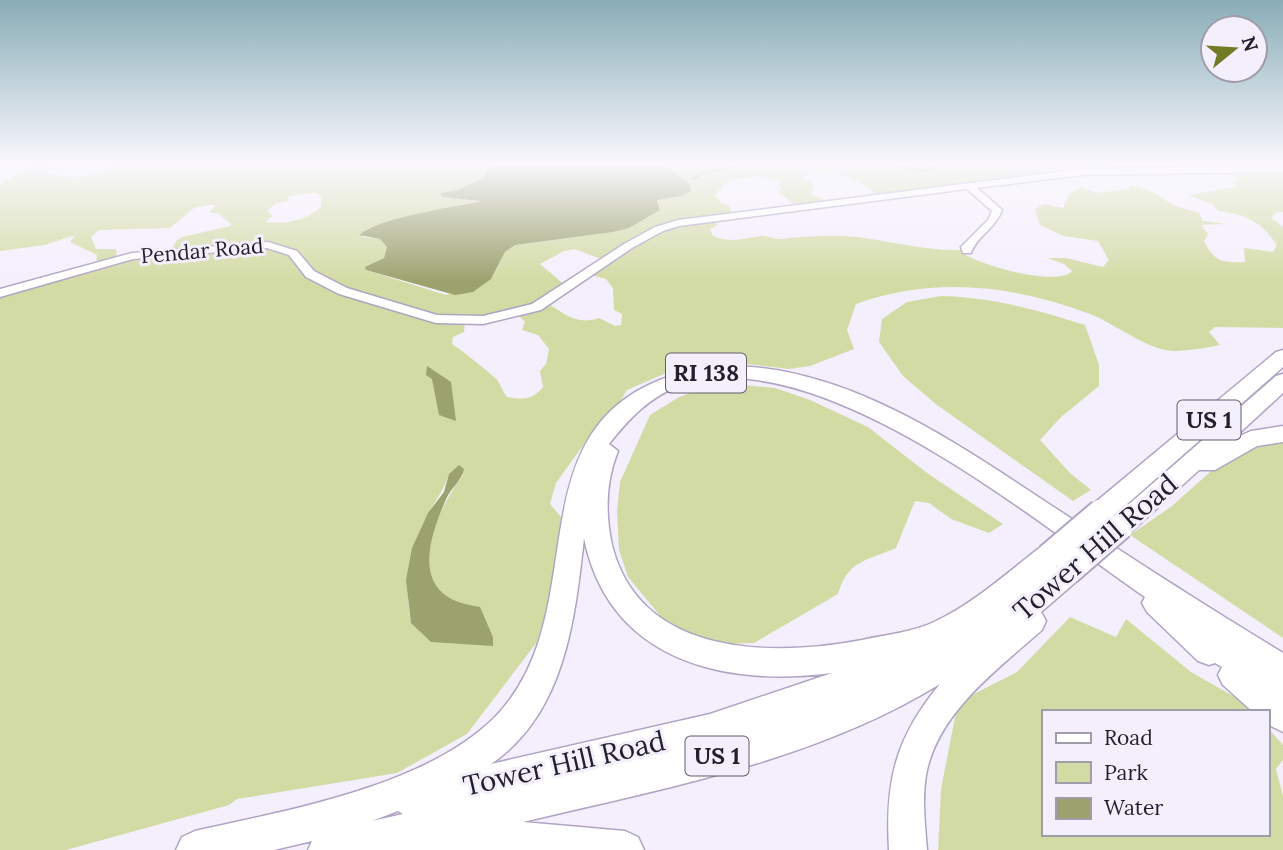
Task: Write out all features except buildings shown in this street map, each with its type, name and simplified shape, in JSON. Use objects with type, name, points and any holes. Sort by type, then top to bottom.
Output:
[{"type":"highway","name":"Tower Hill Road","points":[[195,850],[333,840],[682,765],[804,730],[853,711],[939,668],[1011,620],[1058,564],[1111,519],[1283,356]]},
{"type":"highway","name":"RI 138","points":[[333,840],[458,765],[498,737],[523,710],[544,673],[554,647],[580,482],[596,442],[613,419],[635,400],[662,385],[693,375],[742,371],[778,375],[844,396],[889,417],[981,472],[1278,666]]},
{"type":"highway","points":[[942,634],[852,657],[778,663],[712,655],[664,634],[626,602],[602,559],[596,526],[596,490],[610,442],[622,425],[651,401],[696,382],[745,378],[804,390],[854,409],[908,437],[1019,507],[1283,694]]},
{"type":"highway","name":"Tower Hill Road","points":[[1111,519],[1153,498],[1283,382]]},
{"type":"highway","points":[[1153,498],[1235,446],[1258,437],[1283,434]]},
{"type":"highway","name":"Tower Hill Road","points":[[333,840],[737,722],[838,687],[942,634],[993,600],[1058,564]]},
{"type":"highway","points":[[908,850],[905,812],[909,773],[925,726],[954,691],[1041,613],[1058,564]]},
{"type":"highway","points":[[1155,601],[1283,716]]},
{"type":"highway","points":[[333,840],[556,842],[625,850]]},
{"type":"street","name":"Pendar Road","points":[[0,293],[131,257],[204,248],[268,245],[285,248],[310,274],[343,291],[436,319],[483,320],[536,307],[628,246],[670,225],[841,203]]},
{"type":"street","points":[[967,251],[967,247],[993,220],[997,210],[988,203]]},
{"type":"green space","points":[[0,203],[279,203],[267,211],[273,216],[265,222],[280,223],[308,216],[321,207],[321,203],[470,203],[392,221],[362,237],[380,239],[387,247],[384,258],[366,267],[366,270],[446,295],[493,276],[505,252],[515,245],[628,228],[660,210],[657,203],[721,203],[729,205],[733,216],[713,220],[718,225],[710,229],[713,236],[719,238],[731,240],[762,236],[780,239],[845,236],[923,248],[967,249],[966,255],[975,260],[1021,273],[1052,277],[1072,271],[1064,264],[1048,258],[1066,258],[1103,267],[1109,260],[1098,241],[1064,236],[1040,225],[1035,209],[1044,204],[1063,208],[1065,203],[1169,203],[1199,213],[1203,221],[1226,224],[1201,225],[1208,234],[1204,241],[1215,257],[1230,262],[1245,262],[1244,248],[1273,252],[1277,245],[1265,230],[1252,220],[1218,211],[1208,203],[1283,203],[1283,212],[1275,213],[1271,218],[1283,227],[1283,328],[1215,327],[1209,332],[1220,345],[1168,350],[1145,343],[1090,314],[1061,304],[1003,291],[944,287],[885,295],[856,304],[847,330],[854,349],[810,366],[789,369],[720,361],[664,374],[627,390],[609,419],[584,444],[556,483],[550,504],[566,523],[559,567],[537,642],[467,734],[397,773],[237,799],[229,805],[66,850],[0,850],[0,293],[96,264],[97,255],[70,242],[75,235],[45,245],[0,251]],"holes":[[[217,205],[209,212],[219,214],[230,226],[182,237],[176,241],[171,251],[117,258],[116,249],[96,249],[91,237],[99,230],[170,228],[194,208]],[[574,249],[607,261],[587,274],[606,279],[613,288],[614,310],[622,314],[621,325],[615,326],[599,318],[577,319],[546,303],[567,287],[540,264],[564,251]],[[517,314],[525,322],[522,330],[538,335],[549,349],[546,364],[540,371],[543,387],[527,398],[507,397],[496,379],[452,344],[453,337],[464,332],[465,321]],[[449,474],[463,475],[445,503],[432,537],[428,555],[430,571],[436,586],[448,598],[480,608],[411,623],[408,579],[412,554],[422,527]]]},
{"type":"green space","points":[[792,203],[831,203],[798,207]]},
{"type":"green space","points":[[941,296],[1014,305],[1085,325],[1099,365],[1099,386],[1061,417],[1040,440],[1070,473],[1091,490],[1073,501],[937,405],[903,376],[879,342],[882,319],[907,302]]},
{"type":"green space","points":[[720,383],[775,388],[810,400],[868,427],[927,473],[1003,524],[989,533],[951,519],[929,503],[915,501],[896,548],[860,563],[847,574],[838,594],[754,643],[726,644],[672,630],[628,577],[619,550],[617,511],[620,482],[650,415],[679,397]]},
{"type":"green space","points":[[1283,439],[1283,638],[1130,535],[1172,506],[1228,456]]},
{"type":"green space","points":[[1070,617],[1116,637],[1126,619],[1191,672],[1247,704],[1252,710],[1042,710],[1042,836],[1269,836],[1269,729],[1283,745],[1283,760],[1276,769],[1283,796],[1283,850],[938,850],[941,789],[958,702],[1017,672]]},
{"type":"water","points":[[472,203],[658,203],[660,210],[629,228],[613,232],[515,245],[505,252],[491,279],[473,292],[455,295],[366,270],[365,267],[384,258],[387,247],[380,239],[359,235],[383,223]]},
{"type":"water","points":[[427,366],[451,382],[456,421],[439,415],[432,379],[426,375]]},
{"type":"water","points":[[459,465],[464,469],[463,473],[447,497],[437,522],[429,564],[438,588],[448,597],[480,607],[493,637],[493,646],[431,642],[411,623],[406,580],[412,548],[428,513],[444,492],[449,474]]}]
